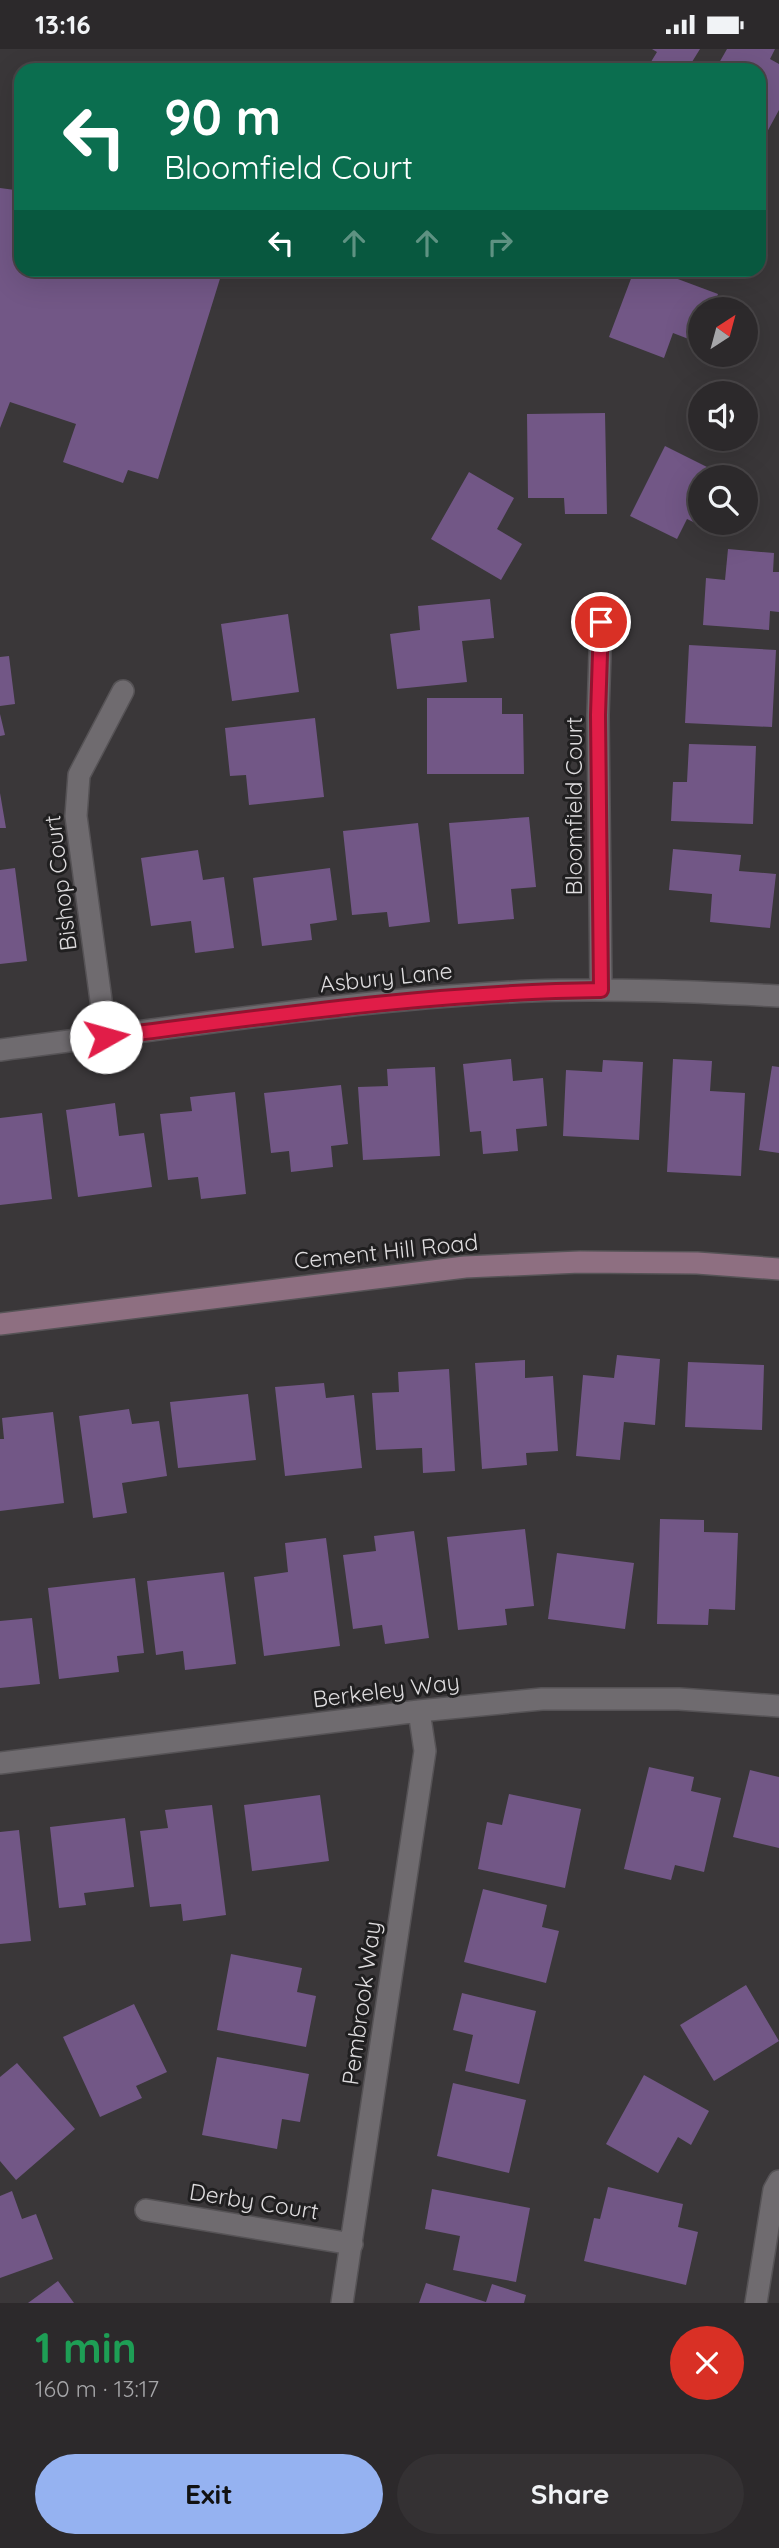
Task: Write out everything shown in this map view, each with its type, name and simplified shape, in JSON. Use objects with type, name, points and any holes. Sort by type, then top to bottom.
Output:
[{"type":"street","name":"Bloomfield Court","points":[[601,622],[598,715],[601,990]]},
{"type":"street","name":"Bishop Court","points":[[106,1037],[76,816],[79,775],[123,691]]},
{"type":"street","name":"Asbury Lane","points":[[0,1049],[432,998],[530,991],[669,990],[779,996]]},
{"type":"street","name":"Cement Hill Road","points":[[0,1324],[465,1267],[593,1262],[697,1263],[779,1269]]},
{"type":"street","name":"Berkeley Way","points":[[0,1763],[419,1711],[542,1699],[679,1699],[779,1706]]},
{"type":"street","name":"Pembrook Way","points":[[342,2303],[425,1751],[419,1711]]},
{"type":"street","points":[[756,2303],[774,2190],[779,2181]]},
{"type":"street","name":"Derby Court","points":[[146,2210],[352,2244]]},
{"type":"building","points":[[652,49],[700,49],[691,63],[650,63],[657,52]]},
{"type":"building","points":[[727,49],[775,49],[770,59],[779,64],[779,110],[766,134],[766,63],[719,63]]},
{"type":"building","points":[[0,188],[14,190],[14,277],[221,277],[158,479],[128,470],[123,483],[63,462],[76,424],[10,402],[0,428]]},
{"type":"building","points":[[632,277],[672,277],[718,294],[717,297],[688,297],[688,339],[673,333],[664,358],[609,337]]},
{"type":"building","points":[[605,413],[607,514],[565,514],[564,498],[528,498],[527,414]]},
{"type":"building","points":[[665,446],[703,465],[688,465],[688,519],[677,539],[630,516]]},
{"type":"building","points":[[469,472],[514,498],[497,529],[522,544],[501,580],[431,539]]},
{"type":"building","points":[[728,549],[774,553],[773,572],[779,572],[779,612],[770,611],[769,630],[703,625],[706,578],[725,580]]},
{"type":"building","points":[[490,599],[494,638],[462,641],[467,682],[397,689],[390,634],[420,630],[418,606]]},
{"type":"building","points":[[288,614],[299,692],[232,701],[221,624]]},
{"type":"building","points":[[689,645],[776,650],[772,727],[685,723]]},
{"type":"building","points":[[9,656],[15,704],[0,706],[0,657]]},
{"type":"building","points":[[427,698],[502,698],[502,714],[523,714],[524,774],[427,774]]},
{"type":"building","points":[[0,714],[5,735],[0,736]]},
{"type":"building","points":[[315,718],[324,797],[249,805],[246,775],[230,776],[225,728]]},
{"type":"building","points":[[689,744],[756,746],[753,824],[671,821],[673,782],[687,782]]},
{"type":"building","points":[[0,793],[6,828],[0,828]]},
{"type":"building","points":[[529,817],[536,887],[511,889],[514,919],[458,924],[449,823]]},
{"type":"building","points":[[418,823],[430,922],[389,927],[387,912],[352,915],[343,831]]},
{"type":"building","points":[[673,849],[741,855],[739,871],[776,874],[770,928],[710,922],[712,894],[669,890]]},
{"type":"building","points":[[198,850],[203,880],[224,877],[234,948],[195,953],[191,921],[151,926],[141,858]]},
{"type":"building","points":[[15,868],[27,961],[0,964],[0,870]]},
{"type":"building","points":[[330,868],[337,920],[310,924],[312,940],[262,946],[253,878]]},
{"type":"building","points":[[511,1059],[513,1081],[543,1078],[547,1126],[516,1129],[518,1151],[483,1154],[481,1131],[470,1132],[463,1064]]},
{"type":"building","points":[[673,1059],[712,1061],[710,1091],[745,1093],[741,1176],[667,1172]]},
{"type":"building","points":[[603,1060],[643,1062],[639,1140],[563,1136],[566,1070],[602,1072]]},
{"type":"building","points":[[772,1066],[779,1067],[779,1153],[759,1150]]},
{"type":"building","points":[[435,1067],[440,1156],[363,1160],[358,1087],[388,1086],[387,1069]]},
{"type":"building","points":[[341,1085],[348,1144],[331,1146],[333,1167],[291,1172],[289,1151],[271,1153],[264,1093]]},
{"type":"building","points":[[235,1092],[246,1194],[201,1199],[198,1177],[168,1180],[160,1114],[192,1111],[190,1097]]},
{"type":"building","points":[[115,1103],[119,1136],[144,1133],[152,1187],[78,1197],[66,1110]]},
{"type":"building","points":[[42,1113],[52,1199],[0,1205],[0,1118]]},
{"type":"building","points":[[617,1355],[660,1359],[655,1425],[624,1422],[620,1460],[576,1456],[583,1375],[614,1378]]},
{"type":"building","points":[[525,1360],[525,1378],[553,1376],[558,1451],[526,1453],[527,1465],[482,1469],[475,1363]]},
{"type":"building","points":[[688,1362],[764,1365],[762,1430],[685,1427]]},
{"type":"building","points":[[449,1369],[455,1471],[423,1473],[422,1448],[376,1450],[372,1393],[399,1392],[398,1372]]},
{"type":"building","points":[[324,1383],[326,1398],[354,1395],[362,1468],[285,1476],[275,1387]]},
{"type":"building","points":[[248,1394],[256,1460],[178,1468],[170,1402]]},
{"type":"building","points":[[129,1409],[132,1424],[159,1421],[167,1476],[122,1483],[127,1513],[93,1518],[79,1416]]},
{"type":"building","points":[[53,1412],[64,1503],[0,1511],[0,1439],[4,1439],[2,1418]]},
{"type":"building","points":[[660,1519],[704,1520],[704,1532],[738,1533],[735,1610],[709,1609],[708,1625],[657,1624]]},
{"type":"building","points":[[525,1529],[534,1606],[505,1609],[507,1625],[458,1630],[447,1537]]},
{"type":"building","points":[[414,1531],[429,1638],[385,1644],[382,1625],[353,1629],[343,1555],[376,1551],[374,1536]]},
{"type":"building","points":[[326,1538],[340,1646],[264,1656],[254,1577],[288,1572],[285,1543]]},
{"type":"building","points":[[557,1553],[634,1563],[625,1629],[548,1619]]},
{"type":"building","points":[[224,1572],[236,1664],[185,1670],[183,1651],[156,1655],[147,1581]]},
{"type":"building","points":[[135,1578],[144,1653],[117,1656],[119,1672],[59,1679],[48,1588]]},
{"type":"building","points":[[32,1618],[40,1684],[0,1688],[0,1621]]},
{"type":"building","points":[[649,1767],[694,1777],[691,1791],[721,1798],[704,1872],[675,1865],[671,1880],[624,1869]]},
{"type":"building","points":[[750,1770],[779,1777],[779,1848],[733,1837]]},
{"type":"building","points":[[509,1794],[581,1809],[565,1888],[478,1869],[487,1822],[502,1825]]},
{"type":"building","points":[[320,1795],[329,1861],[252,1871],[244,1805]]},
{"type":"building","points":[[212,1805],[226,1915],[183,1921],[181,1904],[150,1907],[140,1831],[168,1828],[165,1810]]},
{"type":"building","points":[[125,1818],[134,1887],[84,1893],[86,1905],[59,1908],[50,1827]]},
{"type":"building","points":[[19,1830],[31,1941],[0,1944],[0,1832]]},
{"type":"building","points":[[483,1889],[547,1905],[542,1927],[559,1931],[546,1983],[464,1962]]},
{"type":"building","points":[[231,1954],[302,1968],[297,1992],[316,1996],[306,2047],[217,2030]]},
{"type":"building","points":[[746,1985],[779,2041],[714,2081],[680,2025]]},
{"type":"building","points":[[462,1993],[536,2011],[519,2084],[465,2071],[473,2035],[453,2030]]},
{"type":"building","points":[[134,2004],[167,2072],[136,2086],[142,2098],[100,2117],[63,2037]]},
{"type":"building","points":[[217,2057],[309,2074],[300,2122],[282,2119],[277,2149],[202,2135]]},
{"type":"building","points":[[17,2063],[75,2129],[16,2180],[0,2161],[0,2077]]},
{"type":"building","points":[[644,2075],[709,2111],[691,2145],[678,2137],[658,2173],[606,2144]]},
{"type":"building","points":[[453,2083],[526,2100],[509,2173],[437,2156]]},
{"type":"building","points":[[608,2187],[683,2204],[678,2227],[698,2232],[686,2285],[584,2261],[594,2218],[600,2219]]},
{"type":"building","points":[[432,2189],[530,2208],[516,2282],[453,2270],[460,2236],[425,2229]]},
{"type":"building","points":[[12,2191],[22,2219],[36,2214],[53,2259],[0,2278],[0,2196]]},
{"type":"building","points":[[58,2281],[74,2303],[28,2303]]},
{"type":"building","points":[[426,2283],[486,2302],[492,2284],[526,2295],[524,2303],[419,2303]]},
{"type":"route","points":[[106,1037],[432,998],[530,991],[601,990],[598,715],[601,622]]}]
